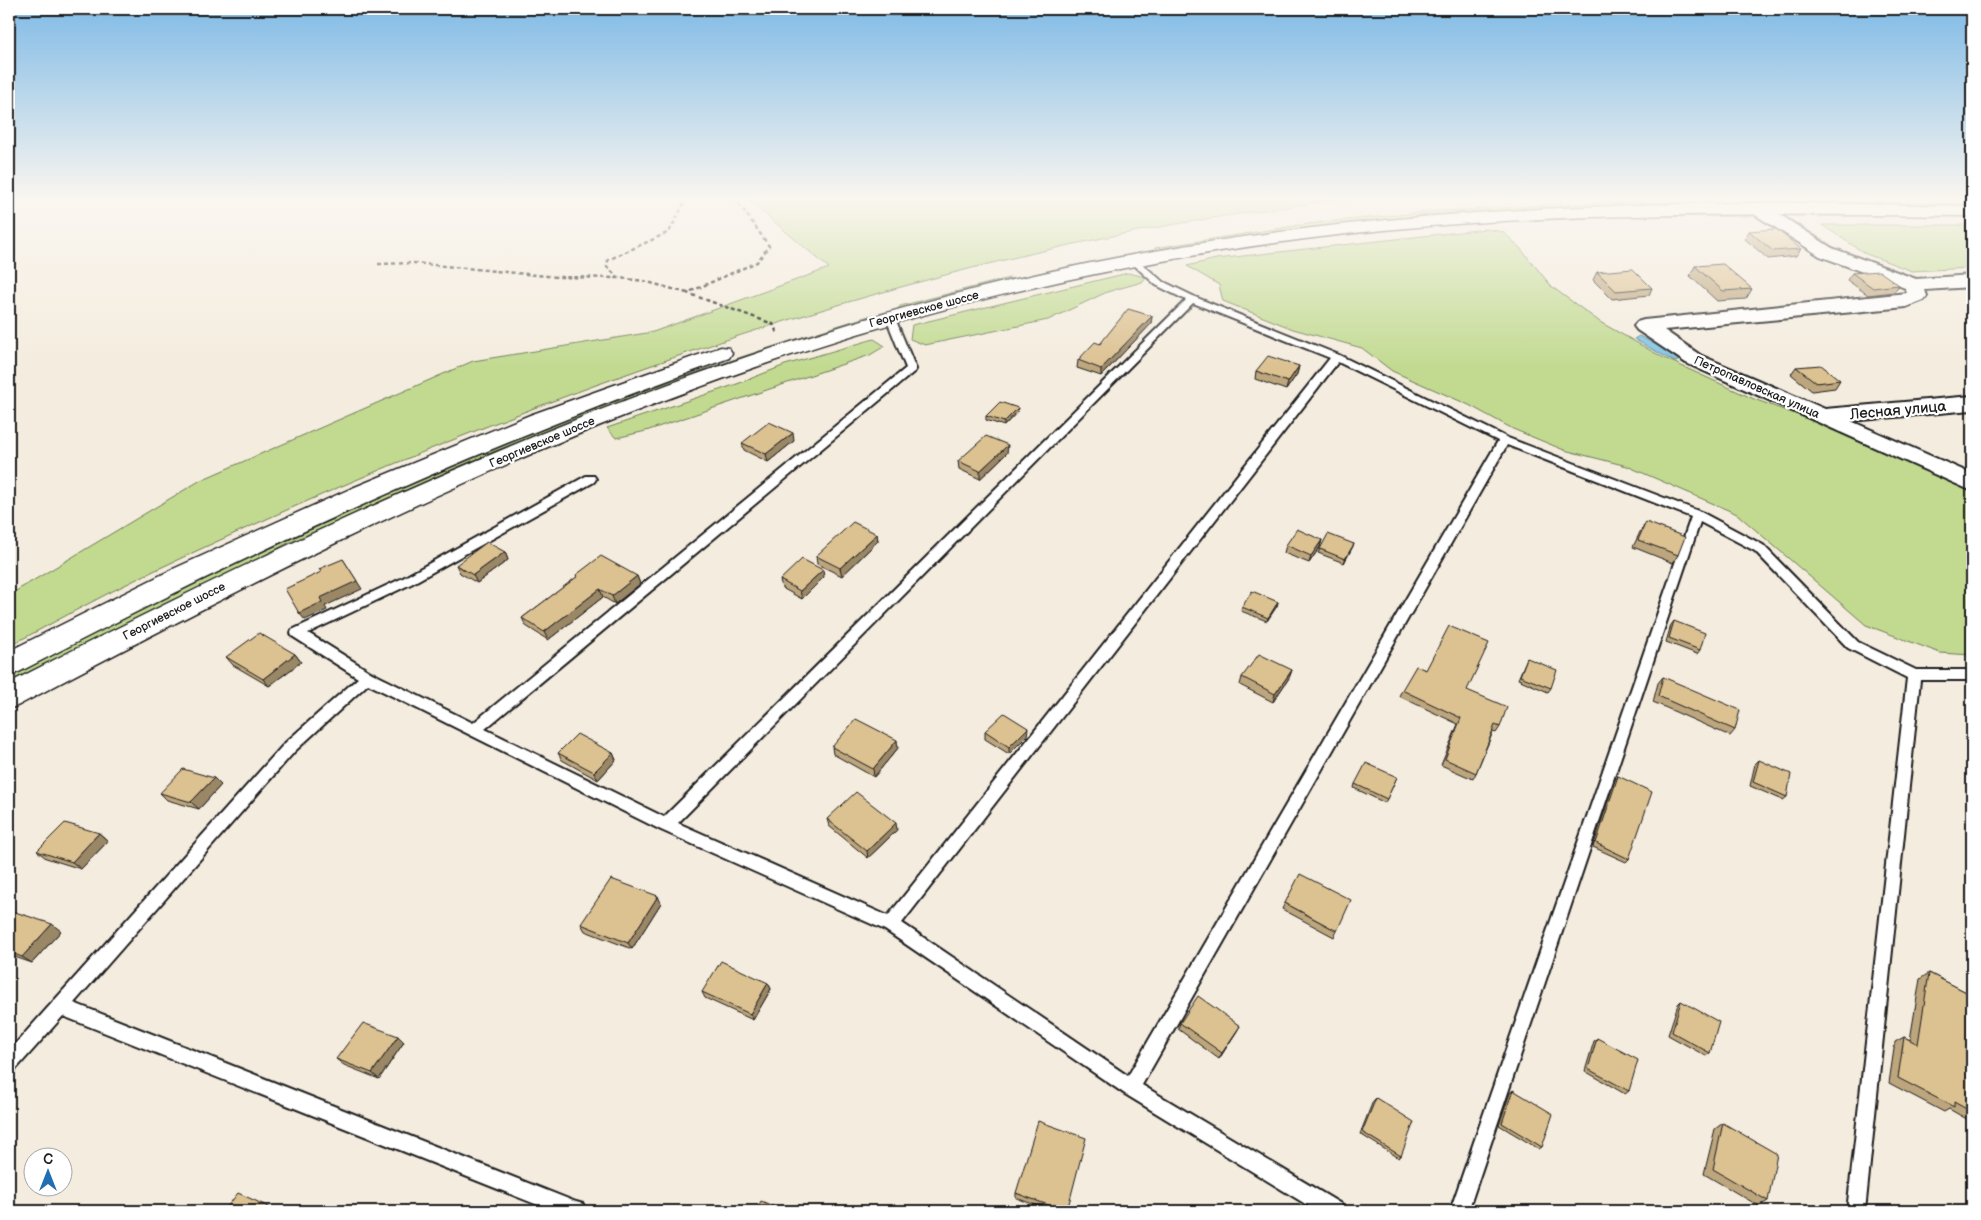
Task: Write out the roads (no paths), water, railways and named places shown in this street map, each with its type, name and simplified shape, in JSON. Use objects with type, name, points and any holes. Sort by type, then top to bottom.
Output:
[{"type":"main road","name":"Георгиевское шоссе","points":[[9,664],[161,586],[316,512],[550,415],[635,383],[778,334],[982,277],[1080,255]]},
{"type":"main road","name":"Георгиевское шоссе","points":[[9,697],[284,556],[554,436],[734,368],[891,318],[1008,287],[1173,255]]},
{"type":"street","points":[[1834,255],[1914,284],[1972,281]]},
{"type":"street","name":"Петропавловская улица","points":[[1914,284],[1917,296],[1906,301],[1644,326],[1693,359],[1972,482]]},
{"type":"street","name":"Лесная улица","points":[[1823,416],[1972,403]]},
{"type":"lane","points":[[1135,261],[1159,283],[1192,299],[1336,357],[1504,440],[1697,515],[1759,548],[1853,645],[1914,675],[1972,675]]},
{"type":"lane","points":[[666,825],[1192,299]]},
{"type":"lane","points":[[474,730],[912,368],[891,318]]},
{"type":"lane","points":[[891,925],[1336,357]]},
{"type":"lane","points":[[1131,1088],[1504,440]]},
{"type":"lane","points":[[590,478],[407,581],[296,633],[368,677],[666,825],[891,925],[1131,1088],[1334,1211]]},
{"type":"lane","points":[[1459,1211],[1697,515]]},
{"type":"lane","points":[[1856,1211],[1914,675]]},
{"type":"lane","points":[[9,1064],[290,747],[368,677]]},
{"type":"lane","points":[[59,1006],[576,1211]]},
{"type":"water","points":[[1639,336],[1684,359],[1675,362],[1634,339]]}]
